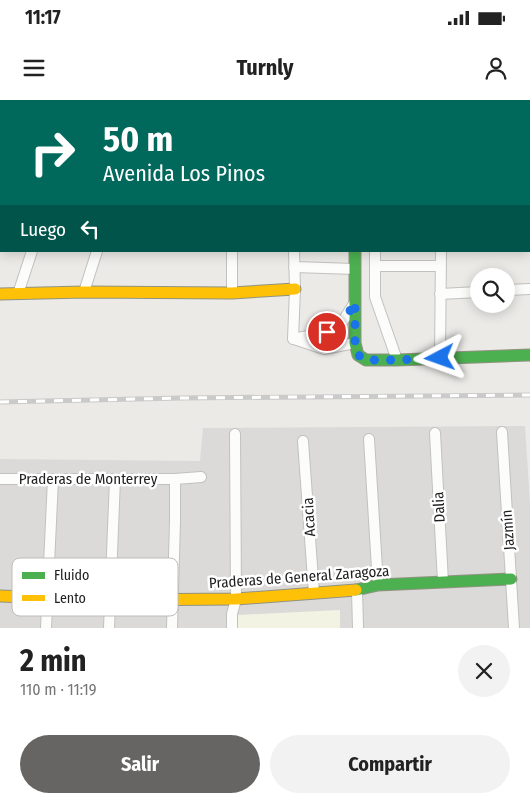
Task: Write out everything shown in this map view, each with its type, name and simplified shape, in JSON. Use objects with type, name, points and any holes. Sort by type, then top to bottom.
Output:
[{"type":"street","points":[[18,294],[32,252]]},
{"type":"street","points":[[84,292],[97,252]]},
{"type":"street","points":[[232,252],[232,293]]},
{"type":"street","points":[[293,339],[294,252]]},
{"type":"street","points":[[355,252],[355,343],[358,355],[366,360],[530,355]]},
{"type":"street","points":[[375,252],[375,297],[398,360]]},
{"type":"street","points":[[440,358],[441,252]]},
{"type":"street","points":[[375,266],[440,266]]},
{"type":"street","points":[[294,267],[355,269]]},
{"type":"street","points":[[515,290],[530,289]]},
{"type":"street","points":[[0,294],[84,292],[232,293],[295,290]]},
{"type":"street","points":[[440,294],[470,292]]},
{"type":"street","points":[[293,339],[327,332],[344,321],[355,302]]},
{"type":"street","points":[[293,339],[324,349],[355,343]]},
{"type":"street","name":"Dalia","points":[[435,432],[443,582]]},
{"type":"street","name":"Jazmín","points":[[502,432],[514,628]]},
{"type":"street","points":[[232,628],[232,614],[236,599],[235,434]]},
{"type":"street","points":[[369,439],[378,585]]},
{"type":"street","name":"Acacia","points":[[303,441],[314,593]]},
{"type":"street","name":"Praderas de Monterrey","points":[[0,479],[175,479],[201,477]]},
{"type":"street","points":[[49,558],[53,479]]},
{"type":"street","points":[[112,558],[115,479]]},
{"type":"street","points":[[175,479],[175,558]]},
{"type":"street","name":"Praderas de General Zaragoza","points":[[178,599],[236,599],[357,590],[378,585],[511,579]]},
{"type":"street","points":[[357,590],[358,628]]},
{"type":"shaded area","points":[[525,426],[530,503],[530,628],[0,628],[0,459],[200,461],[203,428]]},
{"type":"shaded area","points":[[340,610],[340,628],[238,628],[238,615]]},
{"type":"railway","points":[[0,402],[182,398],[530,395]]},
{"type":"traffic: fast","points":[[355,252],[355,343],[358,355],[366,360],[530,355]]},
{"type":"traffic: fast","points":[[356,590],[378,585],[511,579]]},
{"type":"traffic: slow","points":[[0,294],[84,292],[232,293],[295,289]]},
{"type":"traffic: slow","points":[[178,599],[236,599],[356,590]]},
{"type":"traffic: slow","points":[[0,596],[12,596]]},
{"type":"route","points":[[327,332],[344,321],[355,302],[355,343],[358,355],[366,360],[440,358]]}]
